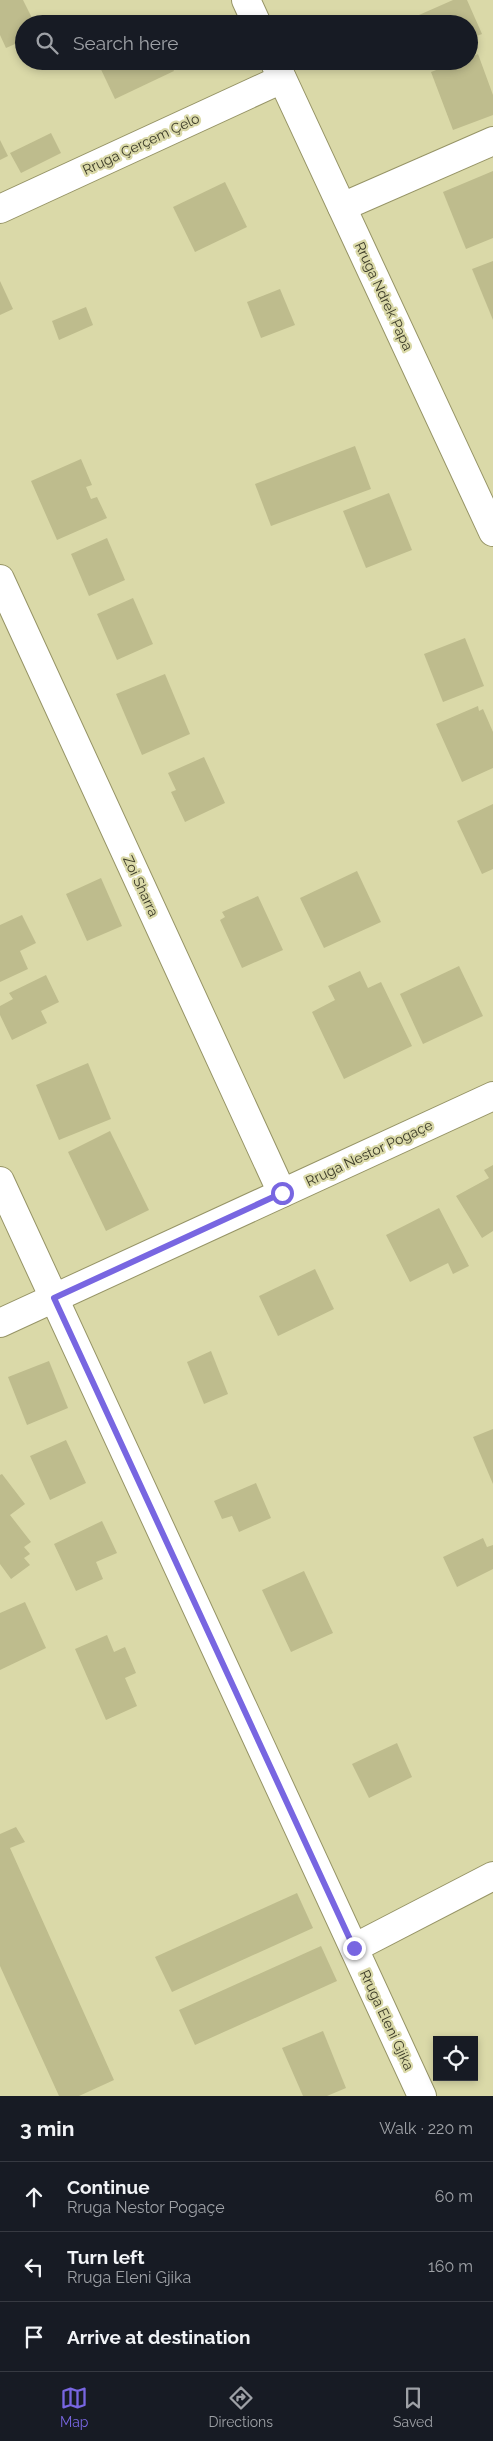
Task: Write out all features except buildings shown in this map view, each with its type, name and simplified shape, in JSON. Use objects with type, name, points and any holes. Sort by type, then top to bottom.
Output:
[{"type":"street","points":[[246,0],[252,15]]},
{"type":"street","name":"Rruga Ndrek Papa","points":[[278,70],[493,532]]},
{"type":"street","name":"Rruga Çerçem Çelo","points":[[0,209],[278,70]]},
{"type":"street","points":[[342,207],[493,141]]},
{"type":"street","name":"Zoi Sharra","points":[[0,579],[282,1193]]},
{"type":"street","name":"Rruga Nestor Pogaçe","points":[[0,1322],[493,1096]]},
{"type":"street","name":"Rruga Eleni Gjika","points":[[0,1181],[422,2096]]},
{"type":"street","points":[[354,1948],[493,1876]]},
{"type":"route","points":[[282,1193],[54,1298],[354,1948]]}]
